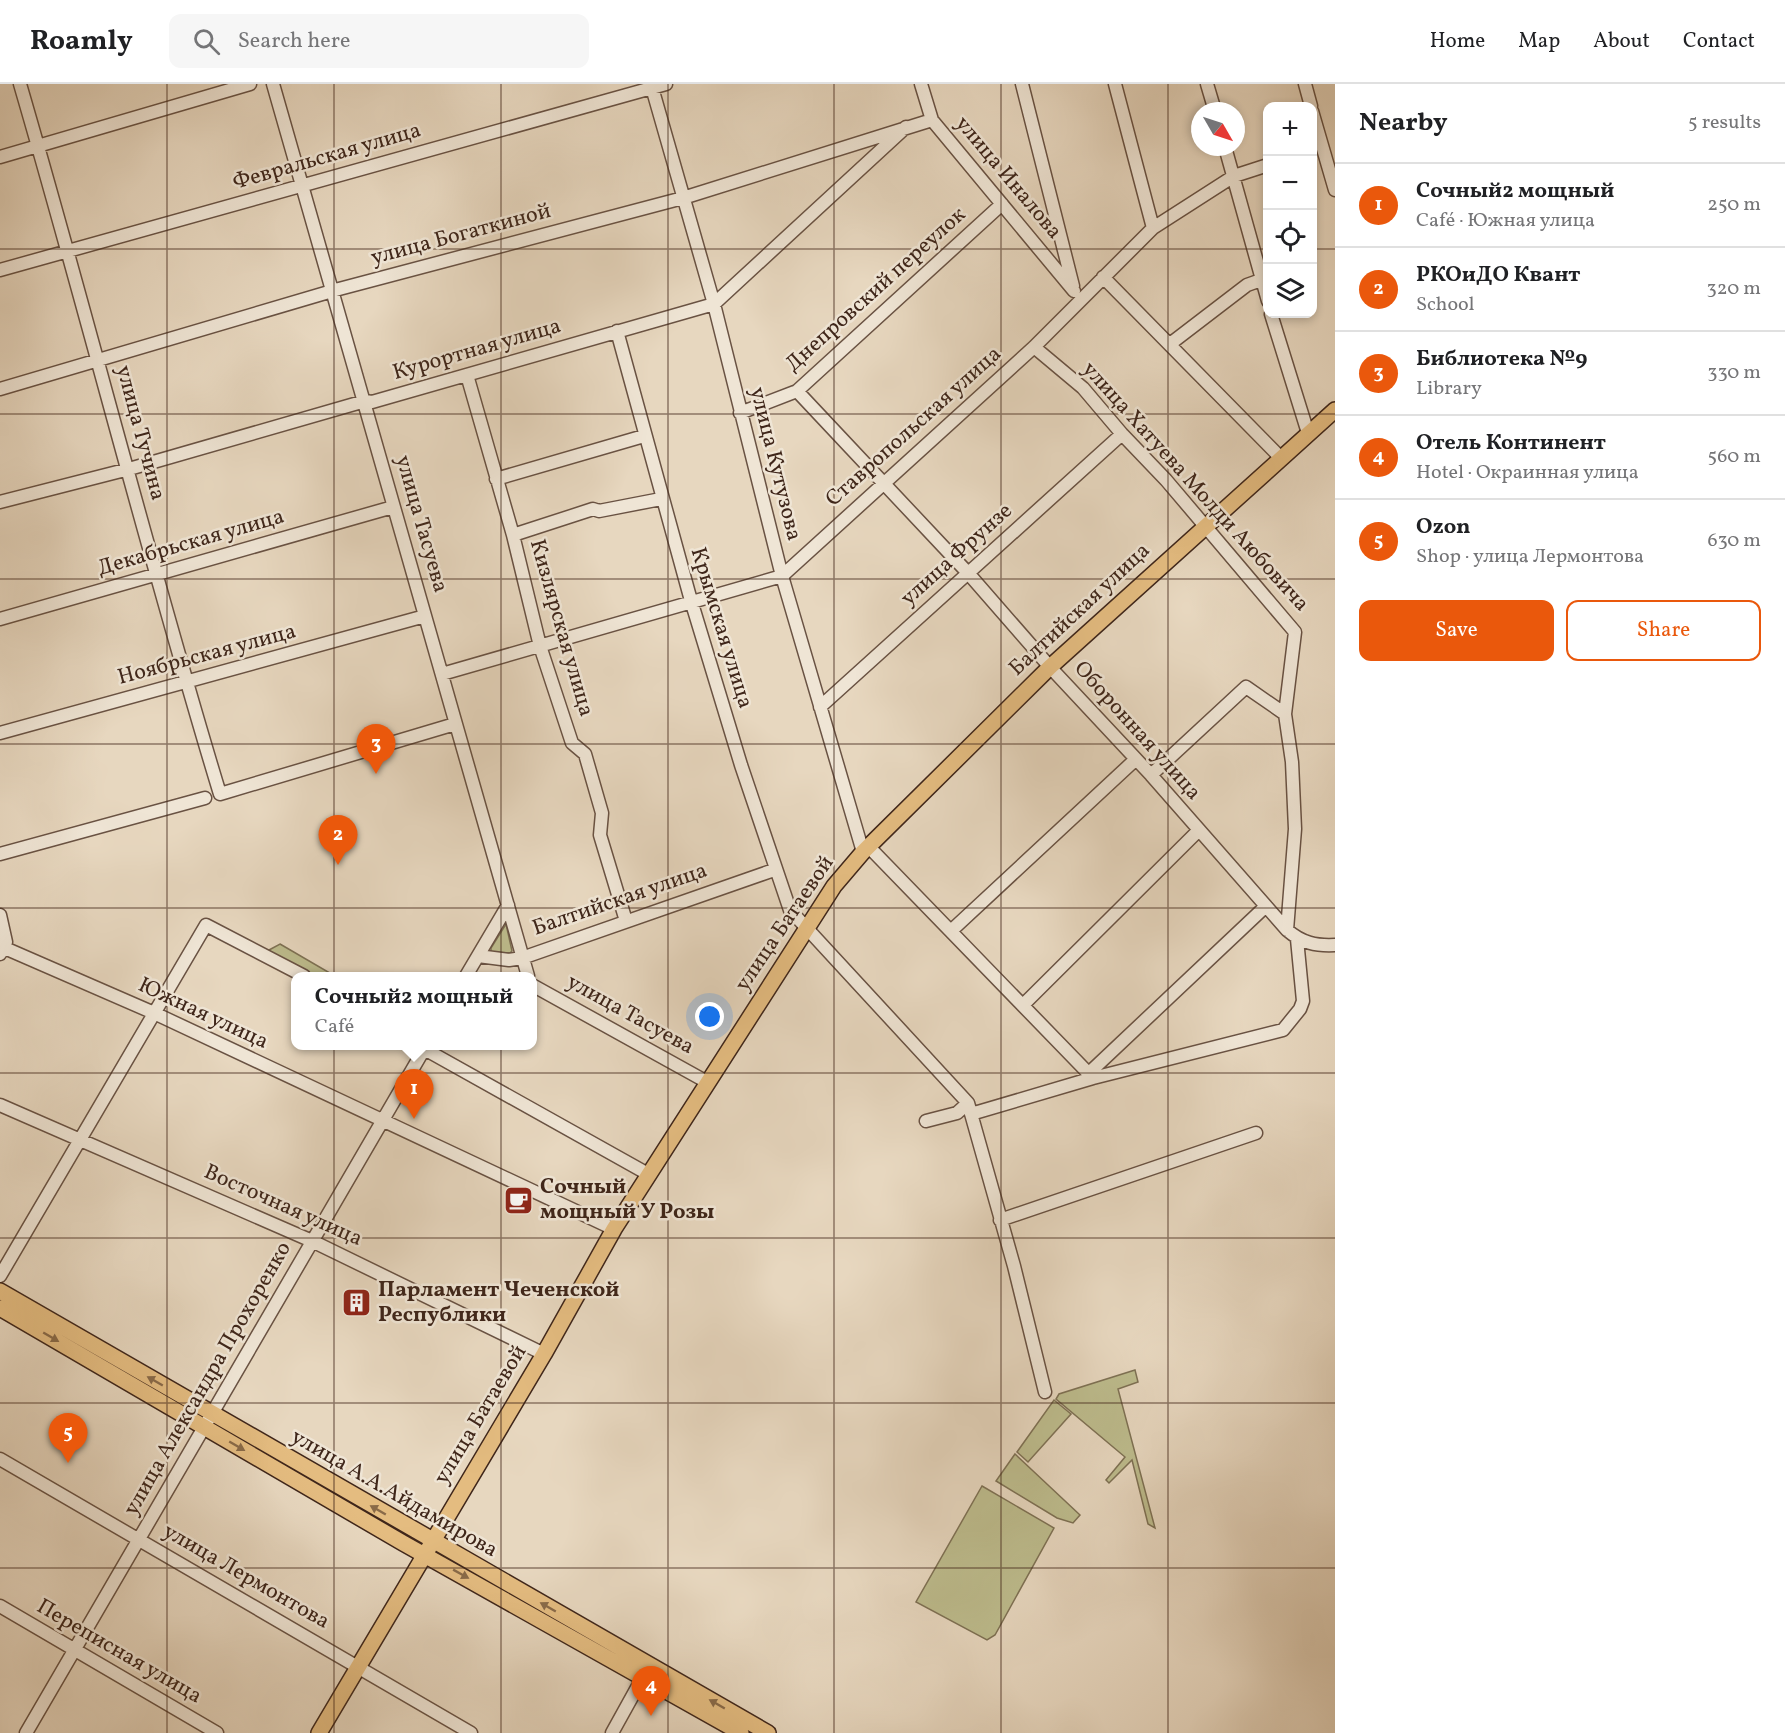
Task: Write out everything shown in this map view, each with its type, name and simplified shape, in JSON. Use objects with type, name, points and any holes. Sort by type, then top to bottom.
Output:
[{"type":"main road","name":"Балтийская улица","points":[[866,849],[1050,667],[1203,526],[1335,410]]},
{"type":"main road","name":"улица Батаевой","points":[[319,1733],[648,1174],[834,886],[866,849]]},
{"type":"main road","name":"улица А.А.Айдамирова","points":[[0,1291],[207,1420]]},
{"type":"main road","name":"улица А.А.Айдамирова","points":[[0,1308],[207,1420],[427,1547],[733,1731]]},
{"type":"main road","name":"улица А.А.Айдамирова","points":[[427,1547],[768,1733]]},
{"type":"street","name":"улица Тучина","points":[[20,84],[129,469],[186,684],[220,794],[455,724]]},
{"type":"street","points":[[0,157],[250,84]]},
{"type":"street","name":"улица Тасуева","points":[[273,84],[527,972]]},
{"type":"street","name":"Февральская улица","points":[[0,270],[652,86],[666,84]]},
{"type":"street","name":"улица Иналова","points":[[921,84],[932,120],[1077,296]]},
{"type":"street","points":[[1022,84],[1077,296]]},
{"type":"street","points":[[1115,84],[1153,228]]},
{"type":"street","points":[[1207,84],[1212,102]]},
{"type":"street","points":[[1305,84],[1310,102]]},
{"type":"street","name":"улица Кутузова","points":[[652,86],[714,304],[782,576],[820,707],[866,849]]},
{"type":"street","name":"улица Богаткиной","points":[[0,389],[332,291],[683,198],[932,120]]},
{"type":"street","name":"Курортная улица","points":[[0,502],[129,469],[365,401],[372,402],[714,304],[906,127]]},
{"type":"street","points":[[1318,149],[1335,190]]},
{"type":"street","points":[[1228,156],[1263,286]]},
{"type":"street","name":"Ставропольская улица","points":[[442,674],[782,576],[1034,346],[1077,296],[1103,277],[1153,228],[1234,176],[1263,167]]},
{"type":"street","name":"Днепровский переулок","points":[[740,413],[796,391],[1002,204]]},
{"type":"street","points":[[1103,277],[1280,457]]},
{"type":"street","points":[[1170,344],[1247,285],[1261,280]]},
{"type":"street","points":[[1272,318],[1308,433]]},
{"type":"street","name":"Крымская улица","points":[[617,331],[661,499],[774,870],[790,910],[970,1109]]},
{"type":"street","name":"улица Хатуева Молди Аюбовича","points":[[1034,346],[1083,388],[1122,434],[1166,480],[1296,632],[1285,714]]},
{"type":"street","name":"Кизлярская улица","points":[[466,375],[513,535],[540,646],[572,744],[585,754],[602,813],[600,835],[626,921]]},
{"type":"street","name":"Оборонная улица","points":[[796,391],[968,573],[1050,667],[1151,775],[1198,831],[1297,939]]},
{"type":"street","name":"улица Фрунзе","points":[[820,707],[1122,434]]},
{"type":"street","points":[[496,479],[644,436]]},
{"type":"street","points":[[513,535],[593,509],[598,511],[661,499]]},
{"type":"street","name":"Декабрьская улица","points":[[0,619],[393,507]]},
{"type":"street","name":"Ноябрьская улица","points":[[0,733],[186,684],[425,616]]},
{"type":"street","points":[[1151,775],[1246,687],[1285,714],[1293,762],[1295,829],[1287,930]]},
{"type":"street","points":[[952,930],[1136,759]]},
{"type":"street","points":[[0,854],[205,798]]},
{"type":"street","points":[[1023,1005],[1198,831]]},
{"type":"street","points":[[866,849],[952,930],[1091,1075]]},
{"type":"street","name":"Балтийская улица","points":[[478,956],[509,960],[522,958],[774,870]]},
{"type":"street","points":[[468,972],[508,905]]},
{"type":"street","points":[[1091,1075],[1266,906]]},
{"type":"street","points":[[0,915],[6,942],[1,950]]},
{"type":"street","points":[[0,1276],[206,925],[296,972]]},
{"type":"street","points":[[926,1121],[1091,1075],[1283,1030],[1300,1009],[1303,1001],[1297,939],[1311,944],[1335,945]]},
{"type":"street","name":"Южная улица","points":[[1,950],[154,1013],[614,1229]]},
{"type":"street","name":"улица Тасуева","points":[[537,988],[707,1082]]},
{"type":"street","name":"улица Александра Прохоренко","points":[[26,1733],[207,1420],[384,1122],[421,1050]]},
{"type":"street","points":[[428,1050],[648,1174]]},
{"type":"street","name":"Восточная улица","points":[[0,1106],[81,1139],[312,1241],[544,1354]]},
{"type":"street","points":[[970,1109],[1045,1392]]},
{"type":"street","points":[[1000,1220],[1256,1133]]},
{"type":"street","name":"улица Лермонтова","points":[[0,1459],[471,1733]]},
{"type":"street","name":"Переписная улица","points":[[0,1606],[217,1733]]},
{"type":"street","points":[[612,1733],[643,1677]]},
{"type":"shaded area","points":[[506,924],[512,951],[510,953],[491,952],[491,948]]},
{"type":"shaded area","points":[[280,944],[328,972],[305,972],[270,955],[269,950]]},
{"type":"shaded area","points":[[1135,1370],[1138,1382],[1118,1389],[1155,1528],[1148,1524],[1132,1460],[1109,1483],[1106,1480],[1125,1457],[1056,1399],[1059,1394]]},
{"type":"shaded area","points":[[1054,1400],[1071,1414],[1028,1462],[1017,1452]]},
{"type":"shaded area","points":[[1015,1454],[1080,1515],[1073,1523],[1057,1518],[996,1481]]},
{"type":"shaded area","points":[[982,1486],[1054,1528],[995,1635],[987,1640],[916,1602]]},
{"type":"place","name":"Библиотека №9","points":[[376,774]]},
{"type":"place","name":"РКОиДО Квант","points":[[338,865]]},
{"type":"place","name":"Сочный2 мощный","points":[[414,1119]]},
{"type":"place","name":"Сочный мощный У Розы","points":[[519,1200]]},
{"type":"place","name":"Парламент Чеченской Республики","points":[[357,1303]]},
{"type":"place","name":"Ozon","points":[[68,1463]]},
{"type":"place","name":"Отель Континент","points":[[651,1716]]}]
